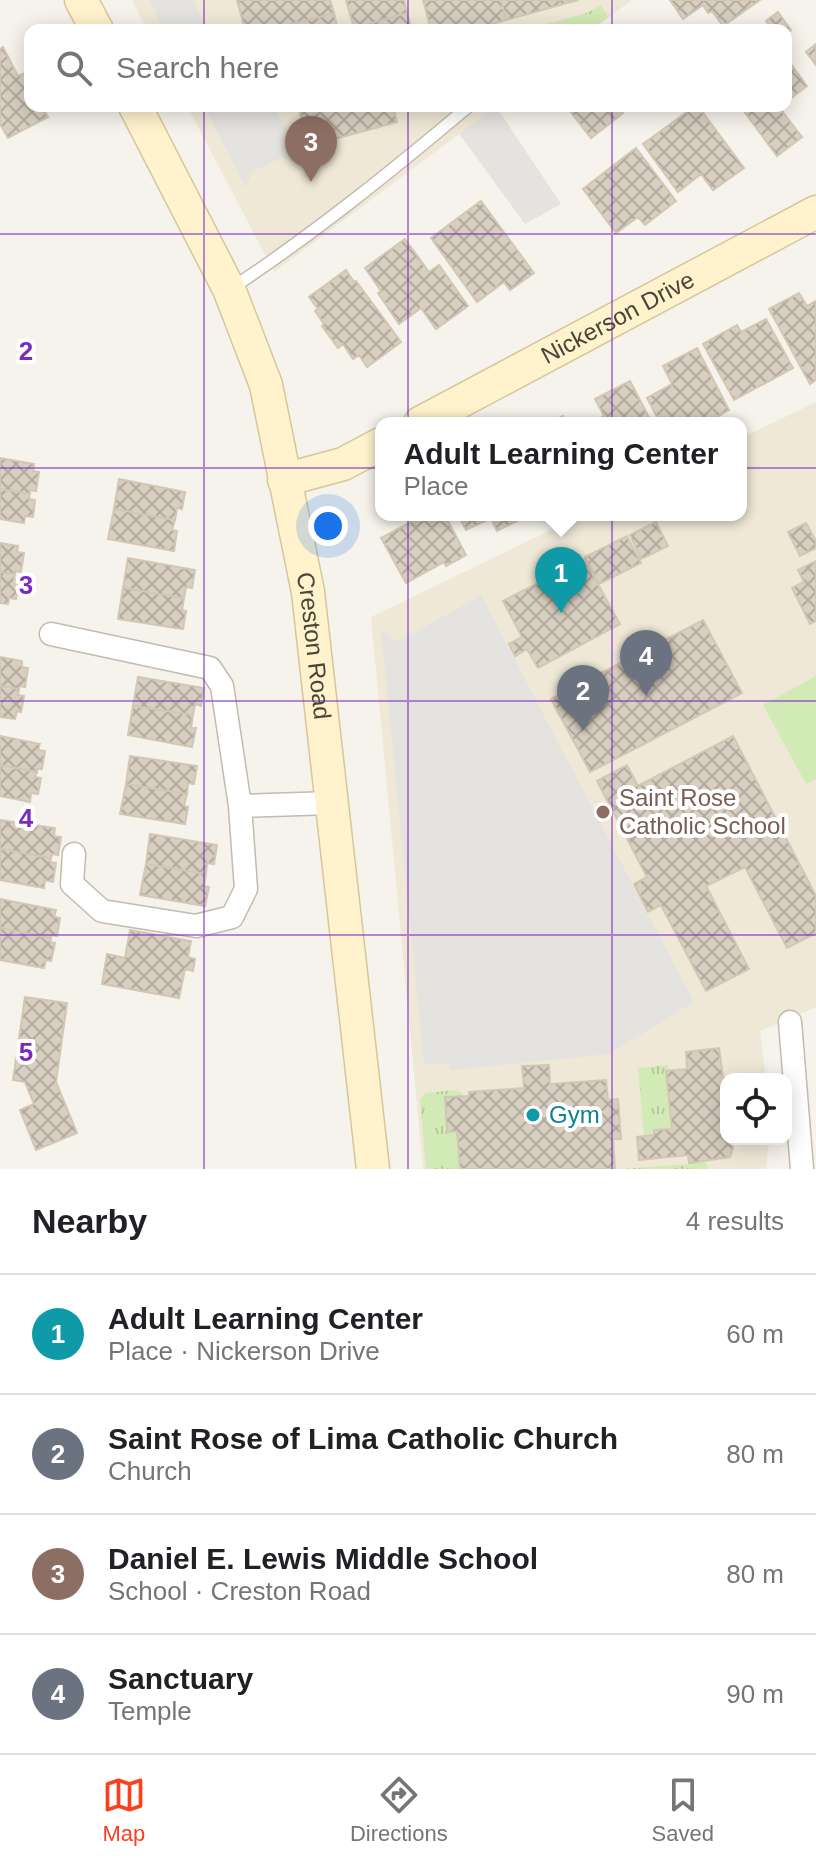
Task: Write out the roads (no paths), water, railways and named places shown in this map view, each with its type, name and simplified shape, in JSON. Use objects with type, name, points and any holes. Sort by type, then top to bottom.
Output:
[{"type":"main road","points":[[81,0],[94,24]]},
{"type":"main road","name":"Creston Road","points":[[138,112],[229,289],[266,385],[308,592],[373,1169]]},
{"type":"main road","name":"Nickerson Drive","points":[[431,417],[816,212]]},
{"type":"main road","points":[[284,480],[343,464],[375,447]]},
{"type":"street","points":[[51,634],[210,668],[222,686],[240,806],[246,889],[232,917],[196,926],[102,911],[72,884],[74,854]]},
{"type":"street","points":[[240,806],[332,803]]},
{"type":"street","points":[[790,1022],[802,1169]]},
{"type":"lane","points":[[229,289],[286,251],[462,112]]},
{"type":"place","name":"Daniel E. Lewis Middle School","points":[[311,182]]},
{"type":"place","name":"Adult Learning Center","points":[[561,613]]},
{"type":"place","name":"Sanctuary","points":[[646,696]]},
{"type":"place","name":"Saint Rose of Lima Catholic Church","points":[[583,731]]},
{"type":"place","name":"Saint Rose Catholic School","points":[[603,812]]},
{"type":"place","name":"Gym","points":[[533,1115]]}]
